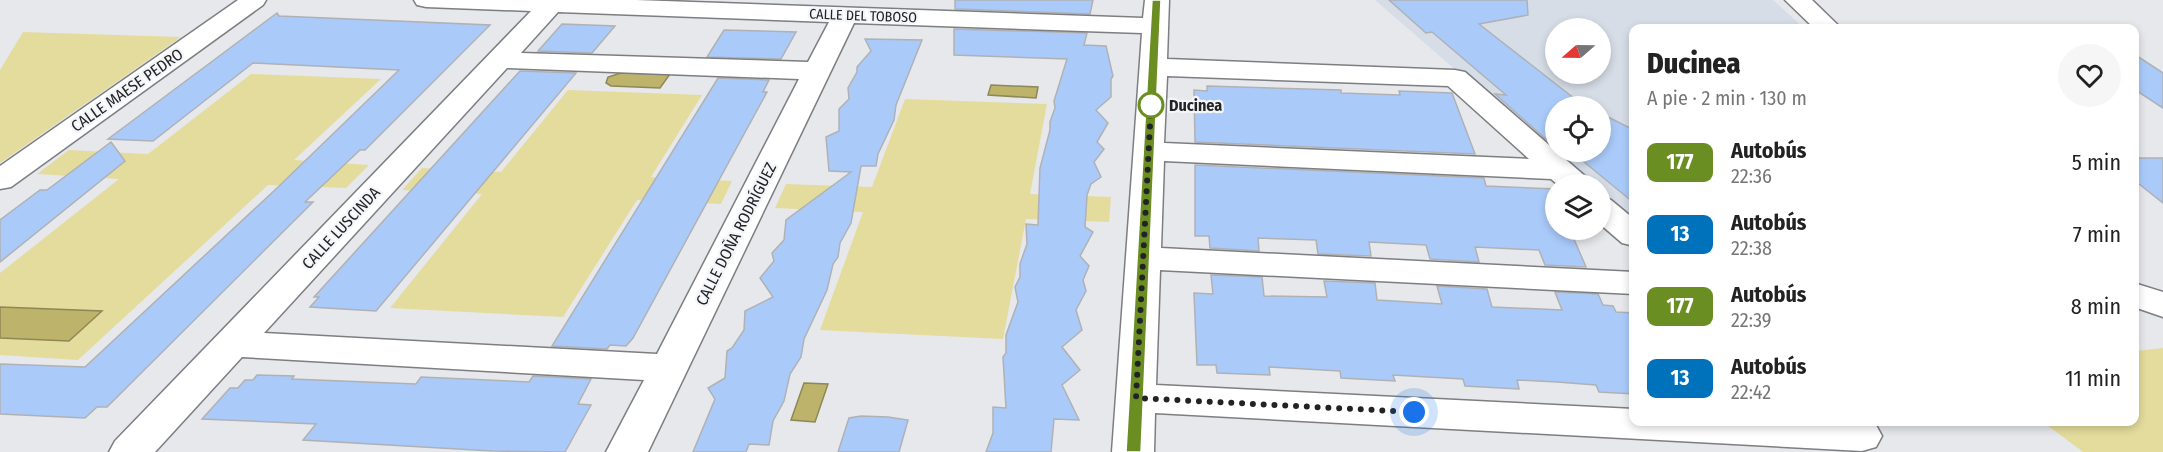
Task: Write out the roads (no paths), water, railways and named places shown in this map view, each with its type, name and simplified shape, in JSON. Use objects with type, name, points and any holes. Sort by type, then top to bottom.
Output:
[{"type":"street","name":"CALLE MAESE PEDRO","points":[[0,180],[254,0]]},
{"type":"street","name":"CALLE DEL TOBOSO","points":[[426,0],[845,15],[1156,13]]},
{"type":"street","points":[[1797,0],[1824,24]]},
{"type":"street","name":"CALLE LUSCINDA","points":[[129,452],[552,4]]},
{"type":"street","points":[[1133,452],[1156,13]]},
{"type":"street","name":"CALLE DOÑA RODRÍGUEZ","points":[[627,452],[845,15]]},
{"type":"street","points":[[499,60],[818,71]]},
{"type":"street","points":[[1154,66],[1455,78],[1564,174]]},
{"type":"street","points":[[1149,151],[1545,176]]},
{"type":"street","points":[[1611,216],[1629,232]]},
{"type":"street","points":[[1143,258],[1629,282]]},
{"type":"street","points":[[2139,296],[2163,305]]},
{"type":"street","points":[[231,344],[669,368]]},
{"type":"street","points":[[1136,398],[1629,424]]},
{"type":"street","points":[[1671,426],[1862,436],[1850,426]]},
{"type":"place","name":"Ducinea","points":[[1151,105]]}]
